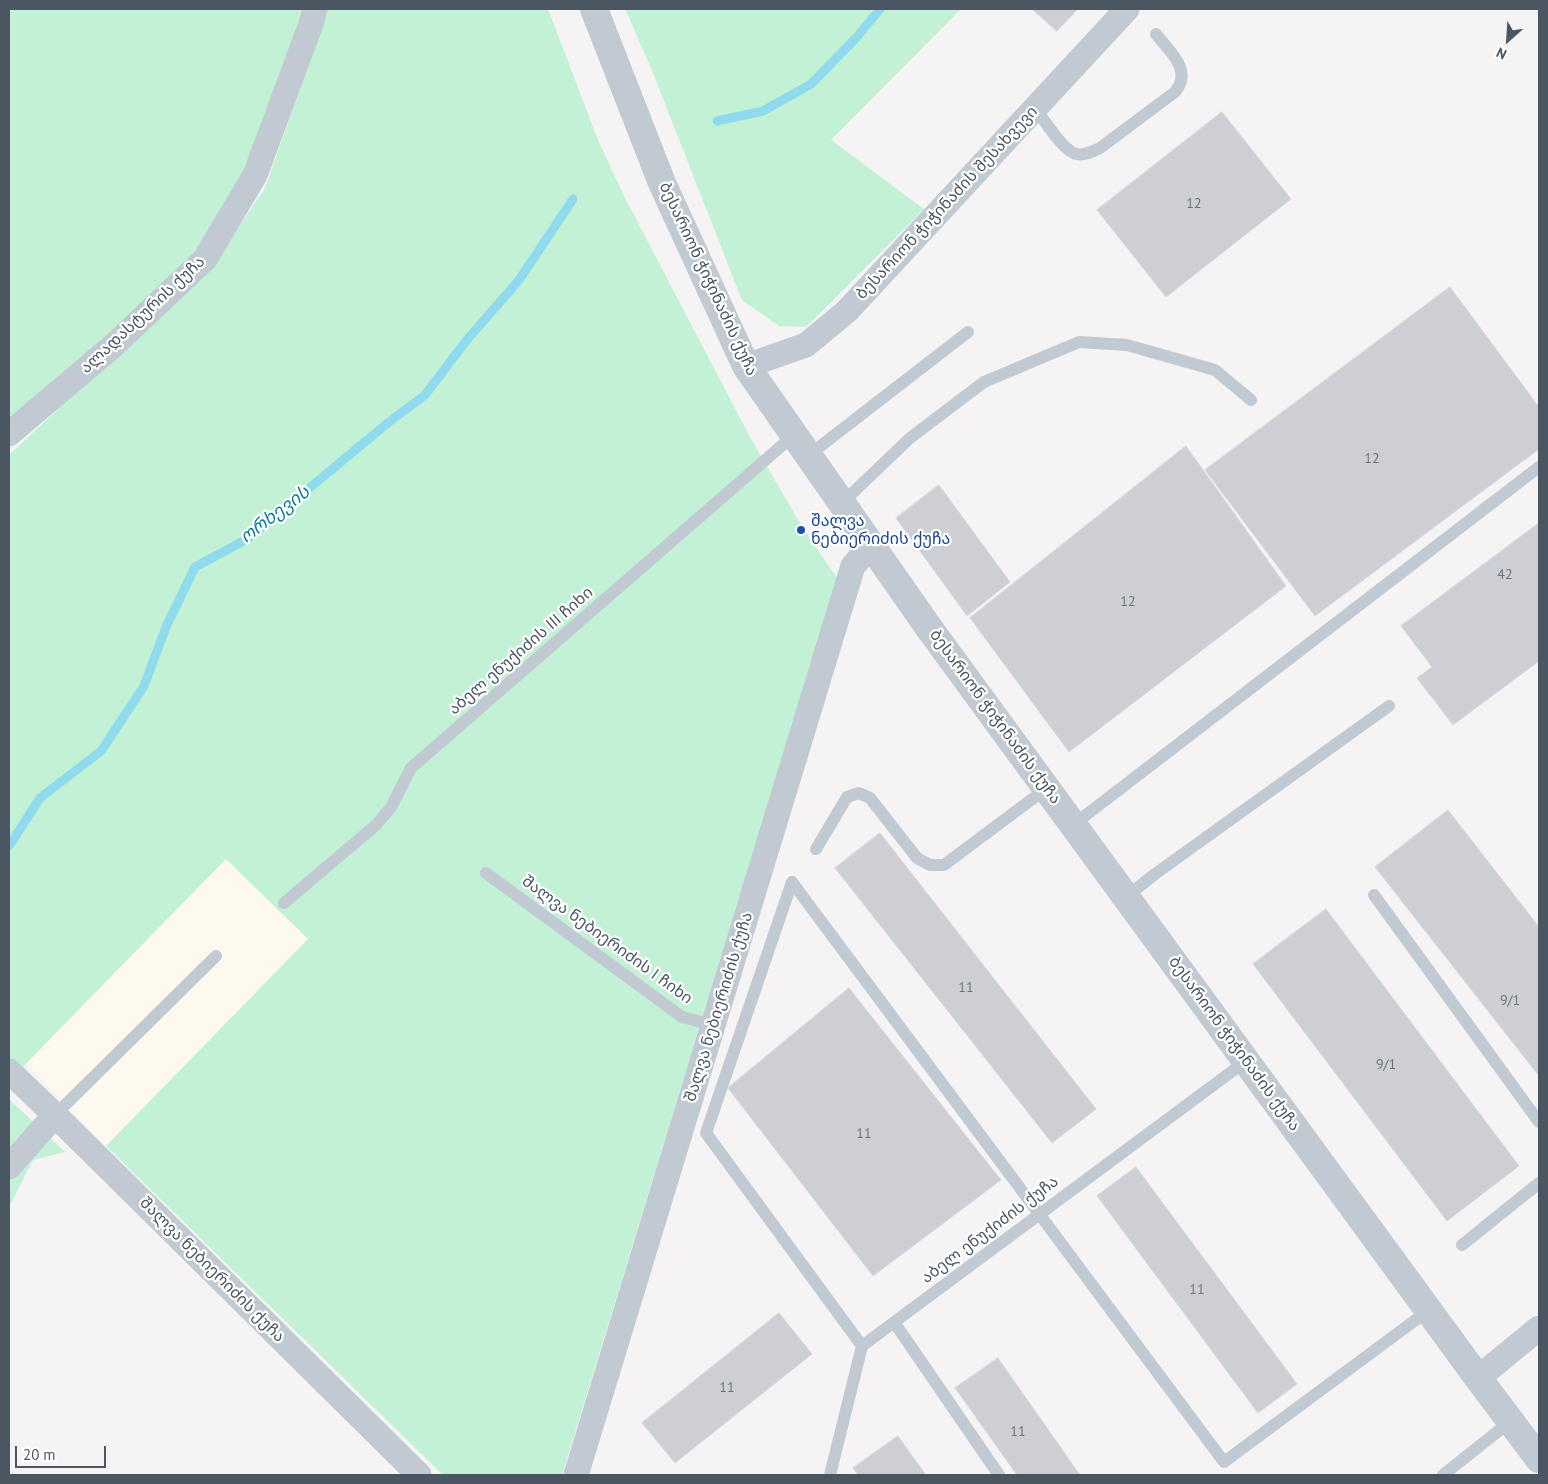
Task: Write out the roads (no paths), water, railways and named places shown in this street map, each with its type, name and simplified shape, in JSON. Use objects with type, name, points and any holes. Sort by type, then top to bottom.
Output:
[{"type":"street","name":"ალადასტურის ქუჩა","points":[[9,434],[113,346],[205,260],[256,175],[315,9]]},
{"type":"street","name":"ბესარიონ ჭიჭინაძის ქუჩა","points":[[594,9],[662,183],[746,366],[929,628],[1478,1378],[1539,1458]]},
{"type":"street","name":"ბესარიონ ჭიჭინაძის შესახვევი","points":[[746,366],[806,345],[848,311],[1127,9]]},
{"type":"street","name":"შალვა ნებიერიძის ქუჩა","points":[[576,1475],[854,566],[871,544]]},
{"type":"street","name":"შალვა ნებიერიძის ქუჩა","points":[[9,1071],[419,1475]]},
{"type":"street","points":[[9,1167],[55,1115]]},
{"type":"street","points":[[1478,1378],[1539,1328]]},
{"type":"lane","points":[[1035,108],[1063,145],[1076,154],[1088,154],[1100,148],[1175,92],[1181,84],[1183,73],[1179,63],[1156,34]]},
{"type":"lane","name":"აბელ ენუქიძის III ჩიხი","points":[[284,903],[376,825],[391,807],[411,768],[801,445],[968,332]]},
{"type":"lane","points":[[842,503],[910,438],[984,382],[1079,342],[1127,345],[1215,370],[1250,400]]},
{"type":"lane","points":[[1073,825],[1539,468]]},
{"type":"lane","points":[[1126,897],[1155,874],[1389,706]]},
{"type":"lane","points":[[816,849],[847,797],[858,793],[870,798],[917,858],[930,865],[944,865],[1047,788]]},
{"type":"lane","name":"შალვა ნებიერიძის I ჩიხი","points":[[486,873],[682,1017],[714,1025]]},
{"type":"lane","points":[[835,1472],[862,1346],[706,1133],[792,882],[1224,1462],[1429,1310]]},
{"type":"lane","points":[[1374,894],[1539,1122]]},
{"type":"lane","points":[[55,1115],[216,956]]},
{"type":"lane","name":"აბელ ენუქიძის ქუჩა","points":[[862,1346],[1246,1061]]},
{"type":"lane","points":[[1462,1245],[1539,1183]]},
{"type":"lane","points":[[894,1322],[998,1475]]},
{"type":"lane","points":[[1443,1475],[1511,1421]]},
{"type":"waterway","name":"ორხევის","points":[[717,121],[763,111],[811,84],[856,38],[880,9]]},
{"type":"waterway","name":"ორხევის","points":[[9,846],[40,798],[101,751],[144,686],[166,627],[195,567],[249,538],[389,422],[425,395],[466,341],[519,280],[573,199]]},
{"type":"place","name":"შალვა ნებიერიძის ქუჩა","points":[[801,530]]}]
